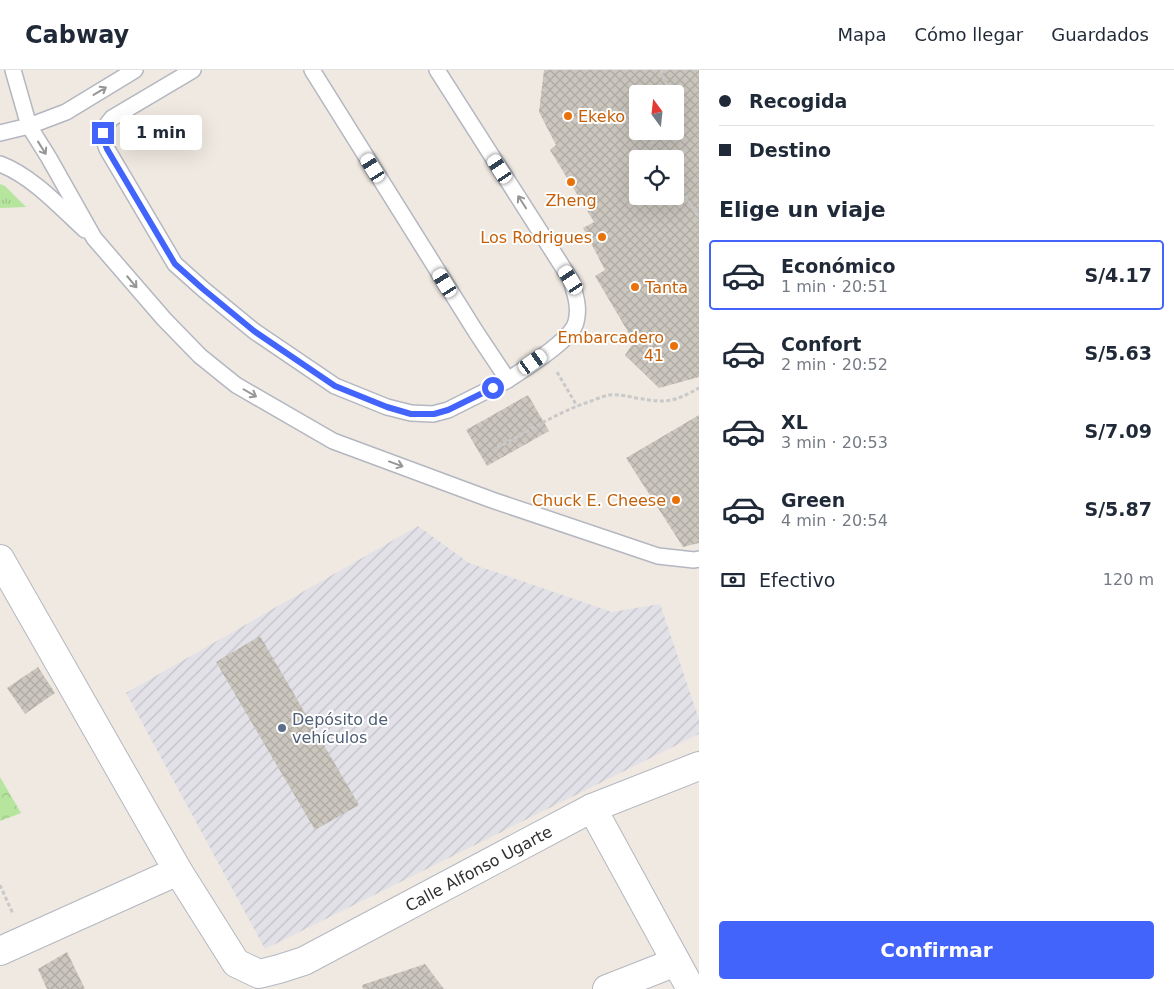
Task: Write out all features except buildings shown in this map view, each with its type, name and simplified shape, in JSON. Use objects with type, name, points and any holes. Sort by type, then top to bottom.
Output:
[{"type":"street","points":[[0,559],[178,872],[0,951]]},
{"type":"street","name":"Calle Alfonso Ugarte","points":[[178,872],[236,963],[259,974],[304,961],[592,808],[699,766]]},
{"type":"street","points":[[592,808],[691,989]]},
{"type":"street","points":[[607,989],[676,962]]},
{"type":"lane","points":[[0,71],[4,70]]},
{"type":"lane","points":[[13,70],[29,126],[94,238]]},
{"type":"lane","points":[[0,133],[29,126],[66,112],[135,70]]},
{"type":"lane","points":[[193,70],[112,118],[106,124],[103,133],[107,149],[175,264],[254,331],[335,386],[387,407],[411,414],[434,414],[448,410],[508,380],[546,354],[570,334],[576,323],[578,301],[571,280],[437,70]]},
{"type":"lane","points":[[312,70],[508,380]]},
{"type":"lane","points":[[0,164],[26,177],[94,238],[164,319],[200,356],[236,385],[332,440],[449,476],[492,500],[658,556],[699,559]]},
{"type":"path","points":[[661,70],[667,85]]},
{"type":"path","points":[[684,194],[699,218]]},
{"type":"path","points":[[546,354],[577,406]]},
{"type":"path","points":[[497,448],[577,406],[608,395],[668,401],[681,398],[699,388]]},
{"type":"shaded area","points":[[418,526],[469,563],[612,612],[660,604],[699,719],[699,734],[265,949],[126,693]]},
{"type":"green space","points":[[0,184],[5,186],[26,207],[0,208]]},
{"type":"green space","points":[[0,777],[21,813],[0,821]]},
{"type":"place","name":"Ekeko","points":[[568,116]]},
{"type":"place","name":"Zheng","points":[[571,182]]},
{"type":"place","name":"Los Rodrigues","points":[[602,237]]},
{"type":"place","name":"Tanta","points":[[635,287]]},
{"type":"place","name":"Embarcadero 41","points":[[674,346]]},
{"type":"place","name":"Chuck E. Cheese","points":[[676,500]]},
{"type":"place","name":"Depósito de vehículos","points":[[282,728]]},
{"type":"route","points":[[103,133],[107,149],[175,264],[254,331],[335,386],[387,407],[411,414],[434,414],[448,410],[493,388]]}]
